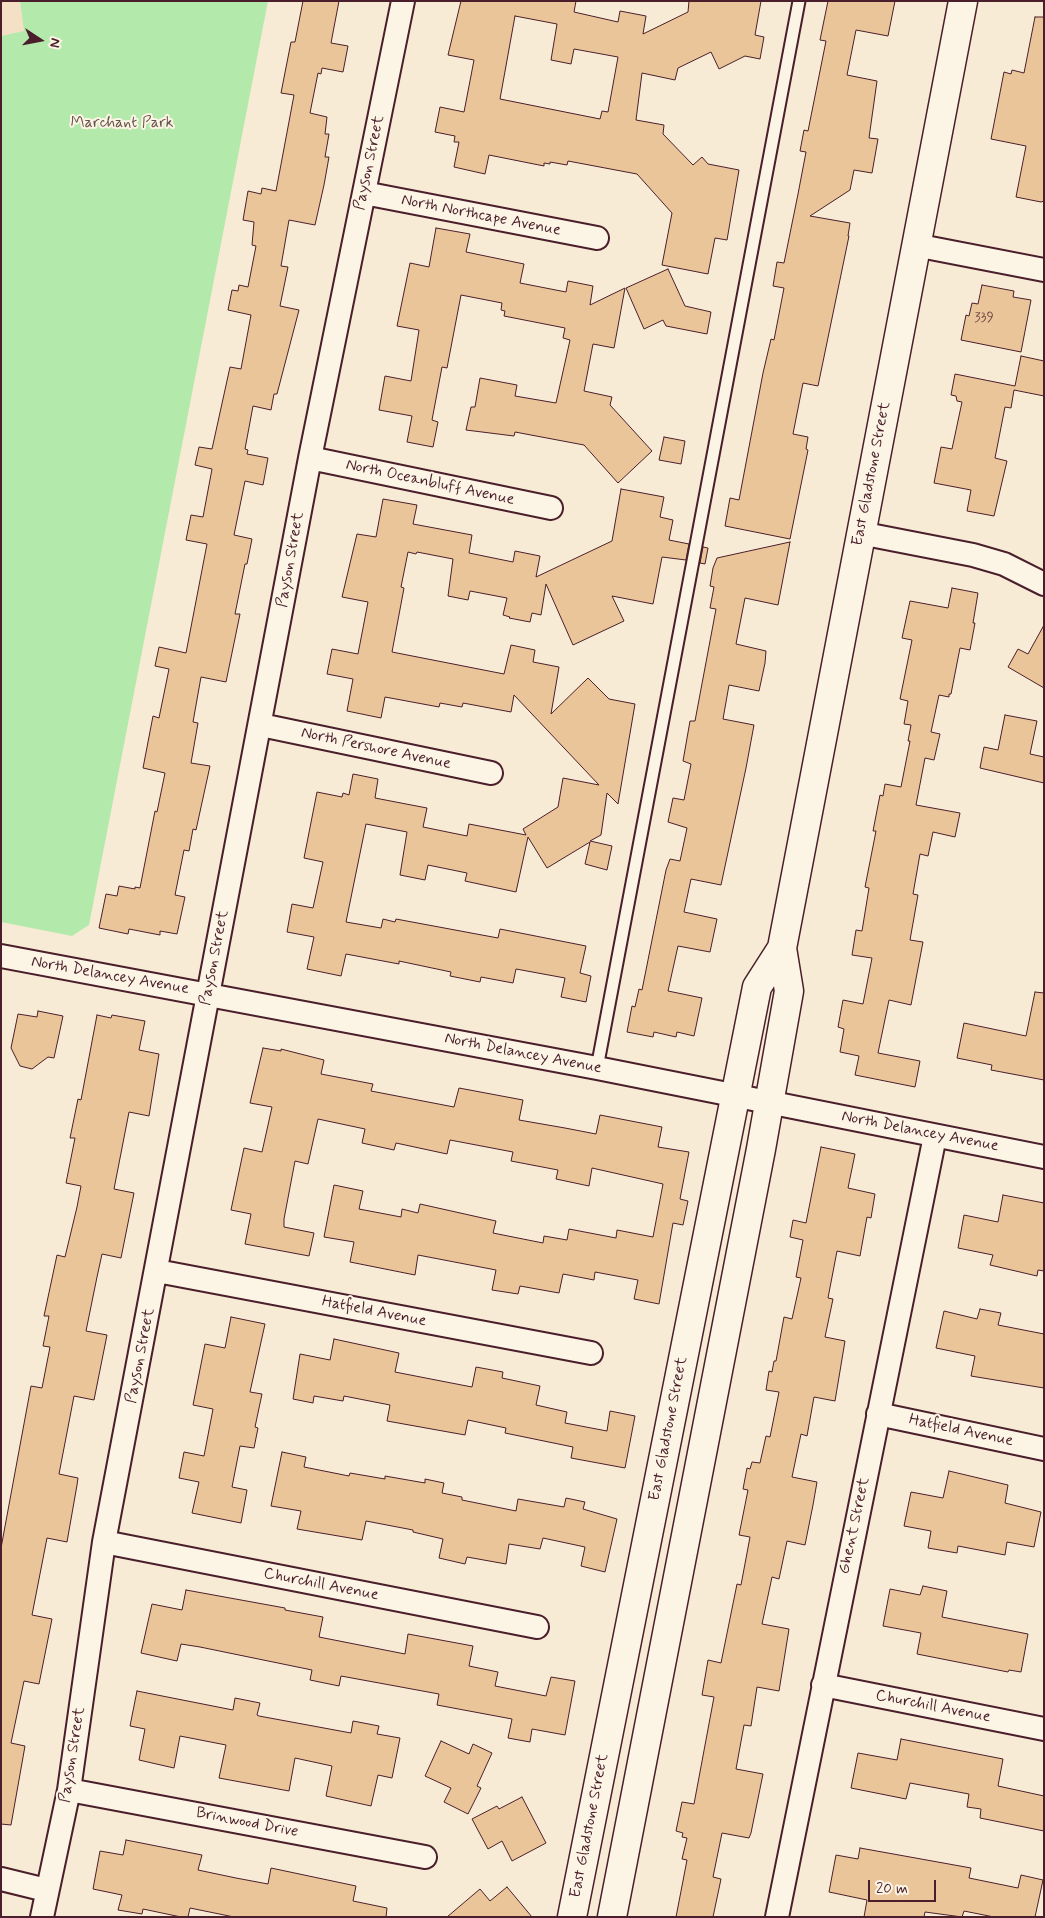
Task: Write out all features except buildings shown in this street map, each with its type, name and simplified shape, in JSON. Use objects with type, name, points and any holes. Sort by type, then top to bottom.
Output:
[{"type":"street","name":"Payson Street","points":[[42,1917],[46,1890],[69,1790],[104,1542],[261,725],[310,458],[403,1]]},
{"type":"street","name":"East Gladstone Street","points":[[612,1917],[770,1102],[790,992],[782,948],[963,1]]},
{"type":"street","name":"North Northcape Avenue","points":[[364,193],[597,238]]},
{"type":"street","points":[[915,245],[1044,270]]},
{"type":"street","name":"North Oceanbluff Avenue","points":[[310,458],[550,508]]},
{"type":"street","points":[[860,533],[973,555],[1004,564],[1044,584]]},
{"type":"street","name":"North Pershore Avenue","points":[[261,725],[491,772]]},
{"type":"street","name":"East Gladstone Street","points":[[572,1917],[757,987],[782,948]]},
{"type":"street","name":"North Delancey Avenue","points":[[1,956],[596,1068],[1044,1157]]},
{"type":"street","name":"Ghent Street","points":[[777,1917],[822,1685],[935,1136]]},
{"type":"street","name":"Hatfield Avenue","points":[[157,1271],[591,1353]]},
{"type":"street","name":"Hatfield Avenue","points":[[878,1414],[1044,1449]]},
{"type":"street","name":"Churchill Avenue","points":[[104,1542],[537,1627]]},
{"type":"street","name":"Churchill Avenue","points":[[822,1685],[1044,1729]]},
{"type":"street","name":"Brinwood Drive","points":[[69,1790],[425,1857]]},
{"type":"street","points":[[1,1879],[46,1890]]},
{"type":"lane","points":[[596,1068],[799,1]]},
{"type":"shaded area","points":[[1,1],[20,1],[24,32],[1,36]]},
{"type":"green space","name":"Marchant Park","points":[[20,1],[268,1],[89,925],[72,936],[1,922],[1,36],[24,31]]}]
